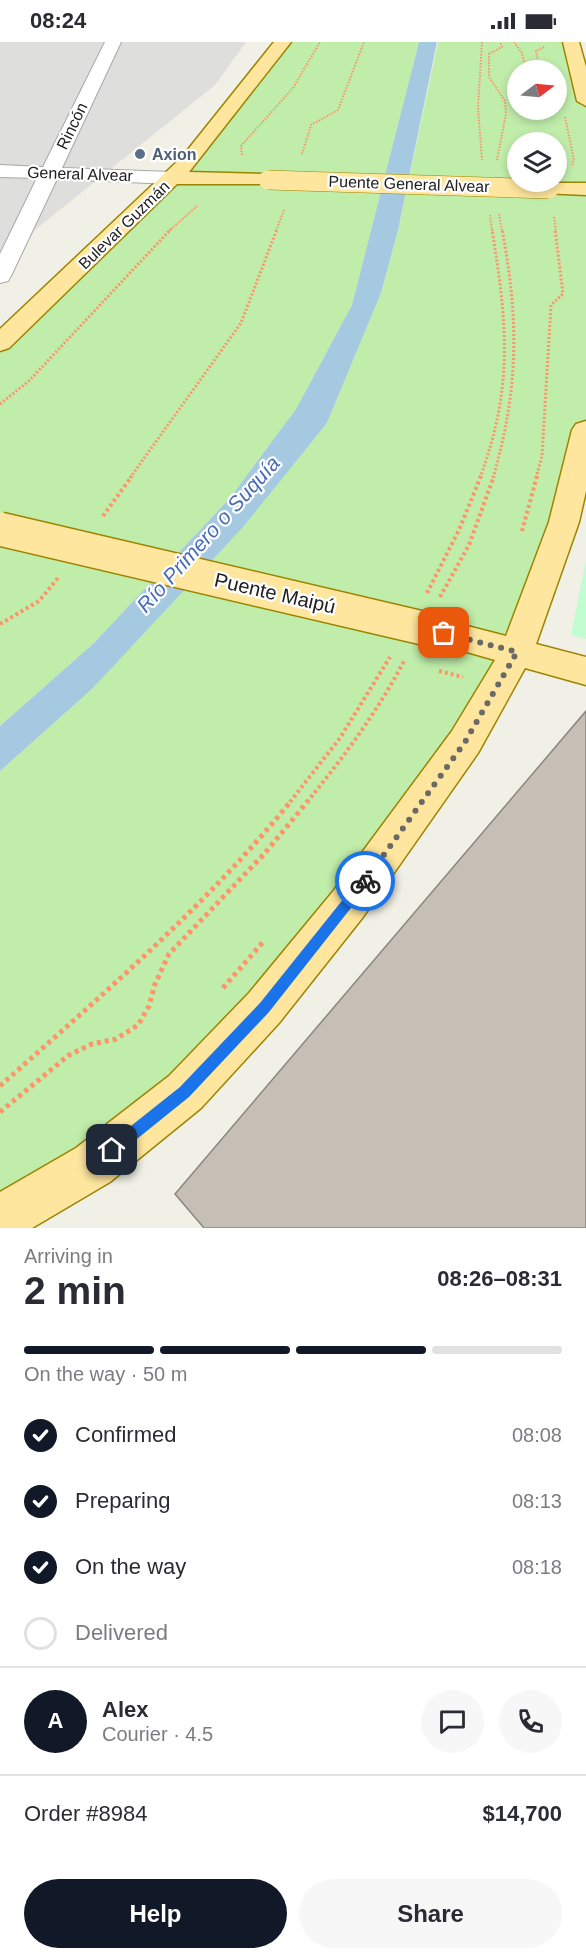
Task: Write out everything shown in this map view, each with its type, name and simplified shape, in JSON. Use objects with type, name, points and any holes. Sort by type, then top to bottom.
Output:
[{"type":"main road","name":"Bulevar Guzmán","points":[[0,343],[172,178],[283,42]]},
{"type":"main road","points":[[571,42],[586,102]]},
{"type":"main road","name":"General Alvear","points":[[172,178],[268,180]]},
{"type":"main road","name":"Puente General Alvear","points":[[268,180],[507,188]]},
{"type":"main road","points":[[567,189],[586,189]]},
{"type":"main road","points":[[0,1219],[93,1165],[185,1092],[264,1008],[349,903],[465,742],[517,652],[564,522],[586,430]]},
{"type":"main road","name":"Puente Maipú","points":[[0,529],[444,633],[586,671]]},
{"type":"street","name":"Rincón","points":[[0,276],[113,42]]},
{"type":"street","name":"General Alvear","points":[[0,171],[172,178]]},
{"type":"path","points":[[0,404],[29,381],[182,217],[193,208],[217,196],[242,156],[241,146],[293,88],[320,42]]},
{"type":"path","points":[[301,158],[311,125],[338,110],[364,42]]},
{"type":"path","points":[[514,42],[522,53],[524,60]]},
{"type":"path","points":[[538,60],[536,51],[550,45]]},
{"type":"path","points":[[566,120],[574,160],[572,166]]},
{"type":"path","points":[[520,538],[542,456],[551,305],[563,294],[553,212],[530,204],[537,192]]},
{"type":"path","points":[[98,522],[241,323],[286,201]]},
{"type":"path","points":[[0,624],[39,601],[64,570]]},
{"type":"path","points":[[458,683],[478,642]]},
{"type":"path","points":[[217,995],[269,934]]},
{"type":"shaded area","points":[[0,42],[246,42],[215,85],[0,258]]},
{"type":"green space","points":[[283,42],[419,42],[352,305],[296,409],[230,498],[94,643],[0,726],[0,343],[148,200]]},
{"type":"green space","points":[[438,42],[571,42],[586,101],[586,430],[517,652],[264,1008],[0,1219],[0,771],[92,689],[284,475],[327,423],[381,293],[398,230]]},
{"type":"green space","points":[[586,559],[586,639],[571,635]]},
{"type":"water","name":"Río Primero o Suquía","points":[[419,42],[437,42],[398,230],[381,293],[327,423],[243,527],[92,689],[0,771],[0,726],[94,643],[230,498],[296,409],[352,305]]},
{"type":"building","points":[[586,711],[586,1228],[204,1228],[175,1194]]},
{"type":"way so far","points":[[365,881],[465,742],[517,652],[444,633]]},
{"type":"place","name":"Axion","points":[[140,154]]},
{"type":"route","points":[[112,1150],[185,1092],[264,1008],[365,881]]}]
